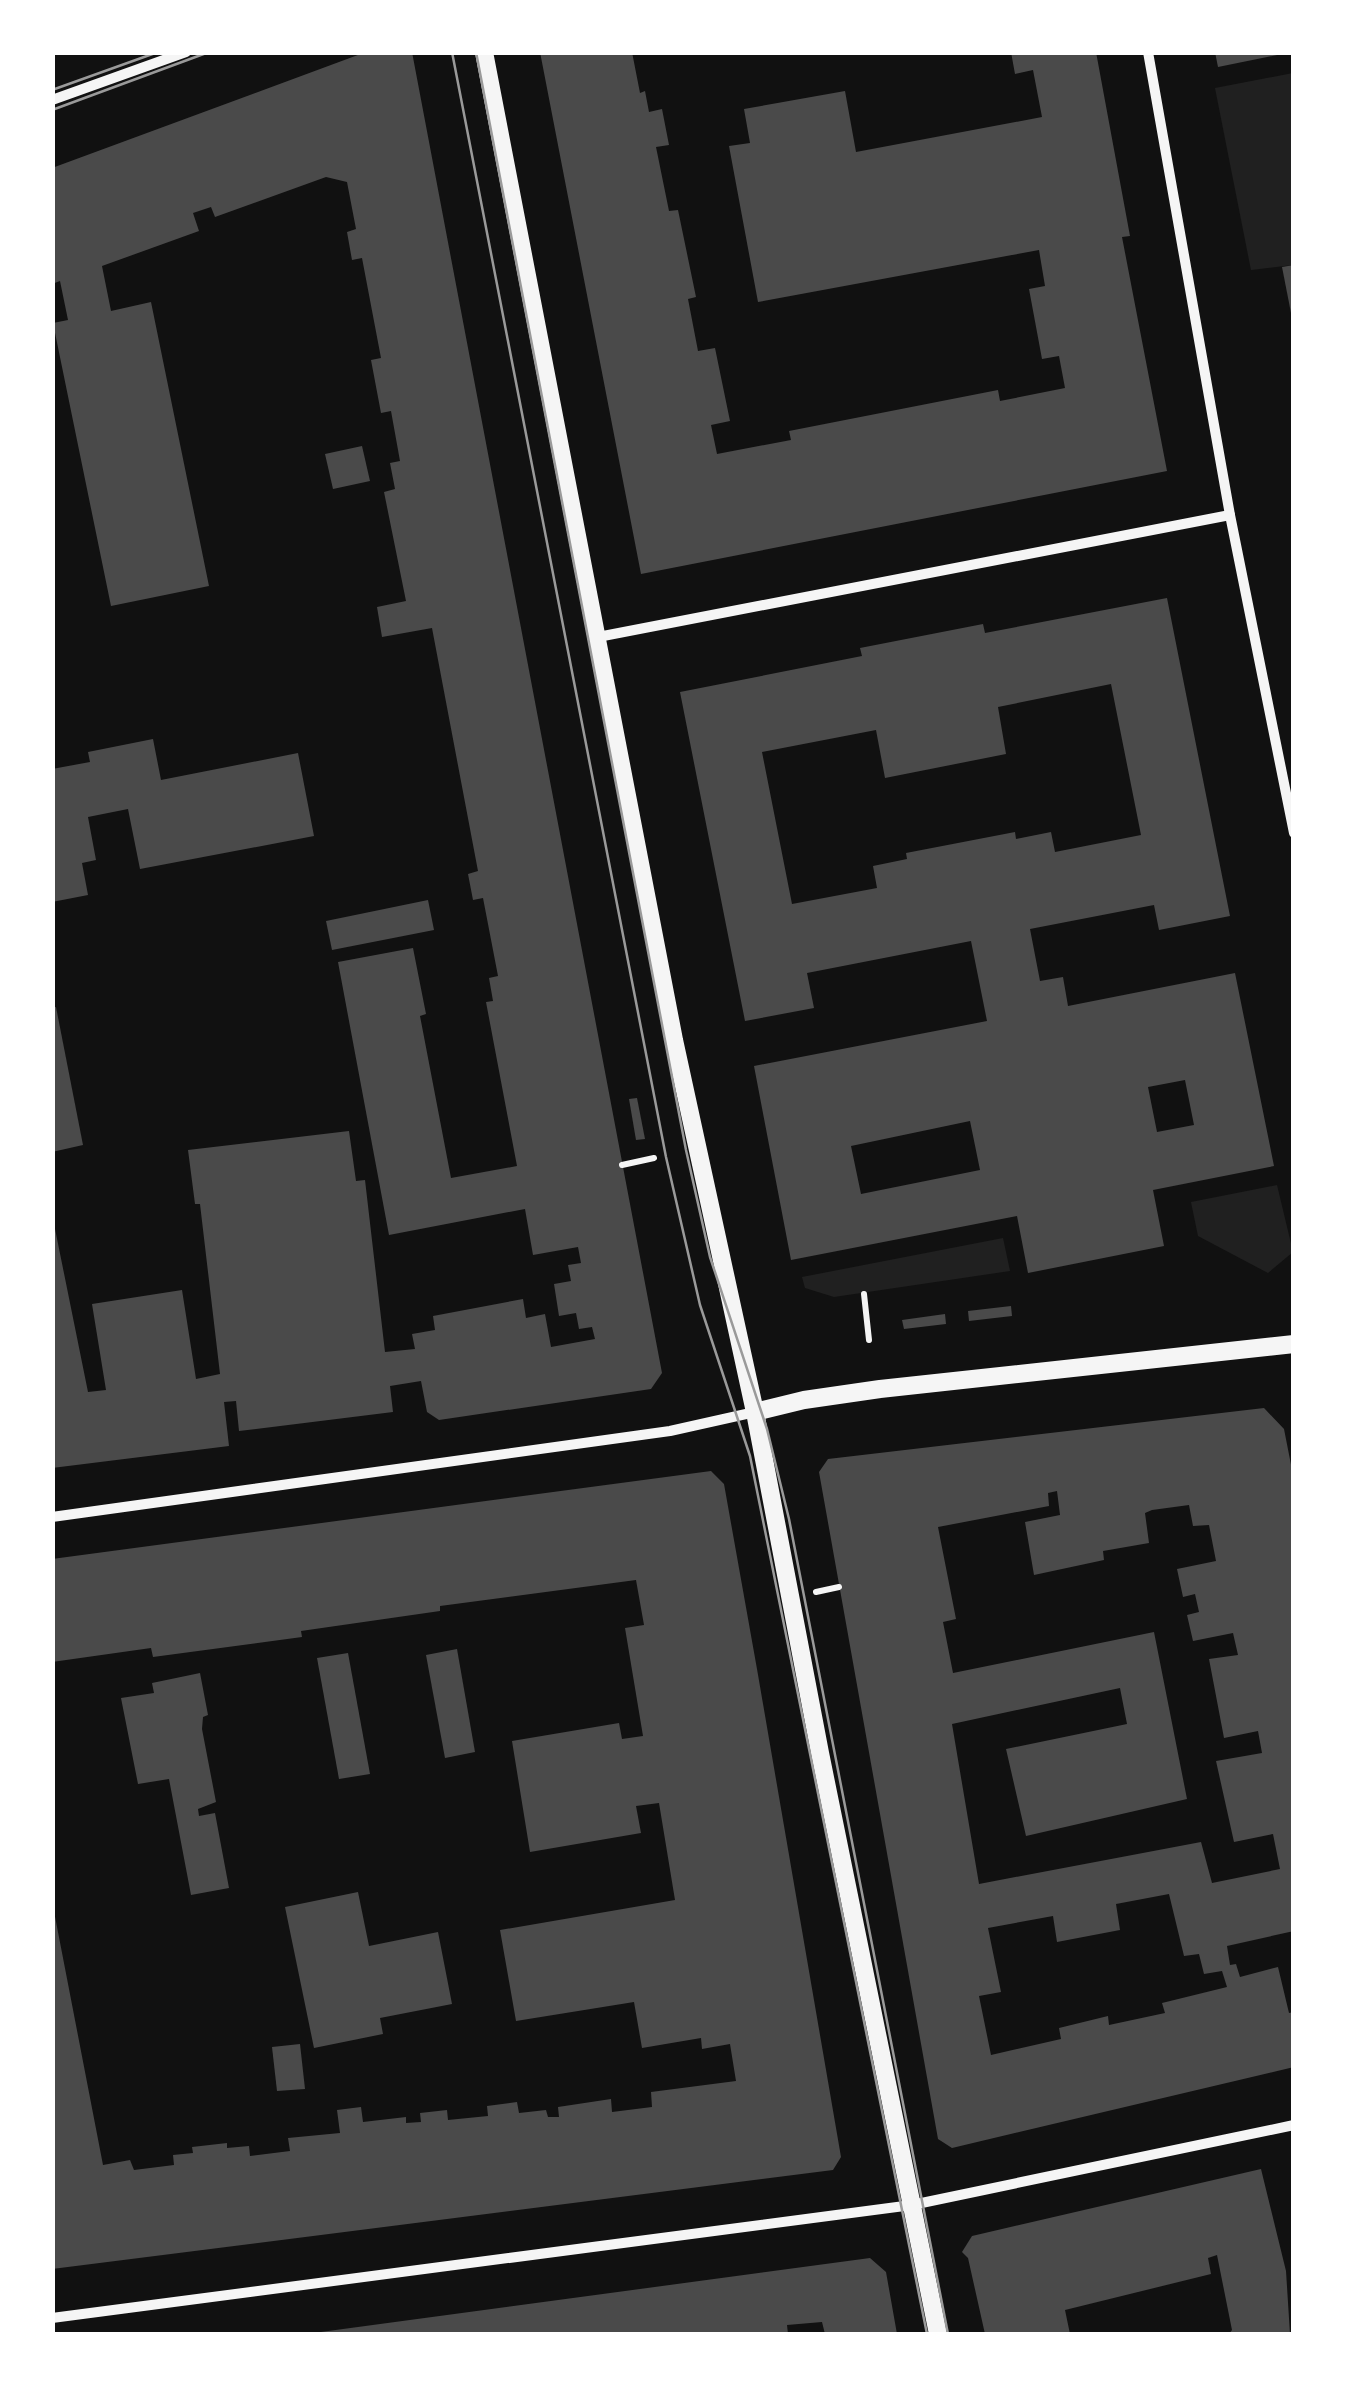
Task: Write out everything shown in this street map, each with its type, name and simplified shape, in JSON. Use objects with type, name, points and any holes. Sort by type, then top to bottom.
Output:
[{"type":"street","points":[[52,100],[186,52]]},
{"type":"street","points":[[484,52],[696,1152],[754,1412],[938,2334]]},
{"type":"street","points":[[1148,52],[1230,516],[1294,833]]},
{"type":"street","points":[[598,637],[1230,516]]},
{"type":"street","points":[[52,1517],[645,1434],[804,1400],[880,1389],[1294,1344]]},
{"type":"street","points":[[52,2318],[912,2205],[1294,2124]]},
{"type":"path","points":[[622,1165],[654,1158]]},
{"type":"path","points":[[864,1294],[869,1340]]},
{"type":"path","points":[[816,1592],[839,1587]]},
{"type":"shaded area","points":[[1293,73],[1293,265],[1251,270],[1215,88]]},
{"type":"shaded area","points":[[1277,1185],[1293,1252],[1268,1273],[1198,1236],[1191,1202]]},
{"type":"shaded area","points":[[1003,1238],[1010,1271],[834,1297],[805,1288],[802,1277]]},
{"type":"building","points":[[366,52],[412,52],[662,1373],[651,1389],[439,1420],[427,1412],[421,1381],[390,1386],[393,1412],[239,1431],[236,1401],[224,1402],[229,1446],[52,1468],[52,1214],[88,1392],[106,1390],[92,1304],[182,1290],[196,1379],[220,1374],[200,1204],[195,1204],[188,1150],[349,1131],[356,1181],[365,1180],[385,1352],[415,1349],[412,1334],[435,1330],[433,1316],[523,1299],[526,1318],[545,1314],[551,1347],[595,1339],[592,1327],[579,1329],[576,1313],[559,1316],[554,1284],[571,1281],[568,1265],[581,1263],[578,1247],[533,1255],[525,1209],[389,1235],[338,962],[413,948],[426,1014],[420,1016],[451,1178],[517,1166],[486,1002],[493,1001],[489,978],[498,976],[483,898],[473,900],[468,874],[478,871],[432,628],[382,637],[377,607],[406,601],[384,492],[395,489],[390,463],[400,461],[391,411],[381,413],[371,360],[381,358],[362,258],[352,260],[347,232],[356,229],[347,182],[326,177],[215,217],[211,207],[193,213],[199,231],[102,266],[111,311],[151,302],[209,586],[111,606],[53,323],[68,320],[60,281],[52,284],[52,168]]},
{"type":"building","points":[[540,52],[632,52],[640,93],[645,91],[649,112],[662,109],[669,145],[656,147],[669,211],[678,210],[696,297],[688,299],[698,351],[715,348],[730,421],[711,425],[717,454],[791,440],[789,431],[998,390],[1000,401],[1065,388],[1059,356],[1042,359],[1029,289],[1045,286],[1039,250],[758,302],[729,146],[750,143],[744,109],[845,91],[856,152],[1042,117],[1033,70],[1015,74],[1011,52],[1096,52],[1130,236],[1122,237],[1167,471],[641,574]]},
{"type":"building","points":[[1215,52],[1282,52],[1282,54],[1218,67]]},
{"type":"building","points":[[1294,265],[1294,317],[1292,318],[1282,267]]},
{"type":"building","points":[[362,446],[370,481],[333,489],[325,454]]},
{"type":"building","points":[[1167,598],[1230,916],[1159,930],[1154,905],[1030,929],[1040,981],[1063,977],[1068,1006],[1235,973],[1274,1166],[1153,1190],[1164,1246],[1028,1273],[1017,1216],[791,1260],[754,1066],[987,1021],[971,941],[807,973],[814,1008],[745,1021],[680,692],[862,656],[860,648],[983,624],[985,633]],"holes":[[[1111,684],[1141,835],[1055,852],[1051,832],[1016,839],[1015,832],[906,853],[907,859],[873,866],[877,888],[792,904],[762,752],[876,730],[885,778],[1006,754],[998,707]],[[1185,1080],[1194,1125],[1157,1132],[1148,1087]],[[970,1121],[980,1170],[861,1194],[851,1146]]]},
{"type":"building","points":[[153,739],[161,780],[298,753],[314,836],[140,869],[128,809],[88,817],[96,860],[82,863],[88,895],[52,902],[52,769],[90,762],[88,752]]},
{"type":"building","points":[[428,900],[434,930],[332,950],[326,921]]},
{"type":"building","points":[[56,1007],[83,1145],[52,1152],[52,1008]]},
{"type":"building","points":[[637,1098],[645,1139],[636,1140],[629,1099]]},
{"type":"building","points":[[1011,1306],[1012,1316],[969,1321],[968,1311]]},
{"type":"building","points":[[945,1314],[946,1324],[904,1329],[902,1320]]},
{"type":"building","points":[[1264,1408],[1284,1429],[1294,1480],[1294,1931],[1227,1946],[1230,1965],[1236,1964],[1240,1977],[1278,1967],[1289,2013],[1294,2012],[1294,2067],[952,2148],[938,2139],[819,1472],[828,1459]],"holes":[[[1057,1491],[1060,1515],[1025,1522],[1034,1575],[1104,1560],[1103,1551],[1149,1543],[1145,1513],[1152,1510],[1189,1505],[1193,1526],[1209,1525],[1216,1561],[1177,1569],[1183,1597],[1195,1594],[1199,1612],[1187,1615],[1193,1641],[1233,1633],[1238,1655],[1209,1659],[1224,1738],[1258,1731],[1262,1753],[1216,1761],[1234,1842],[1273,1834],[1280,1869],[1212,1883],[1201,1842],[979,1884],[952,1724],[1120,1688],[1127,1724],[1006,1749],[1026,1836],[1187,1799],[1154,1632],[953,1673],[943,1622],[956,1619],[938,1527],[1049,1506],[1048,1493]],[[1169,1894],[1184,1956],[1199,1954],[1204,1974],[1222,1971],[1227,1987],[1162,2003],[1165,2013],[1109,2025],[1108,2016],[1059,2028],[1061,2039],[991,2055],[979,1996],[1001,1992],[988,1928],[1053,1916],[1057,1942],[1120,1930],[1116,1904]]]},
{"type":"building","points":[[711,1471],[724,1484],[757,1669],[841,2157],[833,2170],[52,2269],[52,1901],[103,2165],[130,2160],[134,2170],[174,2165],[173,2155],[193,2153],[192,2147],[227,2143],[227,2148],[249,2146],[250,2156],[290,2151],[288,2138],[340,2133],[337,2110],[361,2107],[363,2122],[406,2117],[406,2123],[421,2122],[420,2113],[447,2110],[448,2120],[488,2116],[487,2106],[517,2102],[519,2113],[546,2110],[548,2117],[559,2117],[558,2107],[611,2099],[612,2112],[652,2107],[651,2092],[736,2081],[730,2044],[702,2049],[701,2038],[642,2048],[634,2002],[516,2021],[500,1930],[675,1900],[659,1803],[636,1806],[641,1833],[530,1852],[512,1741],[619,1723],[622,1739],[643,1736],[625,1628],[644,1625],[636,1580],[440,1606],[440,1611],[301,1631],[302,1637],[153,1657],[151,1648],[52,1662],[52,1559]]},
{"type":"building","points":[[457,1649],[475,1752],[445,1758],[426,1655]]},
{"type":"building","points":[[348,1653],[370,1774],[339,1779],[317,1658]]},
{"type":"building","points":[[200,1673],[208,1715],[203,1717],[202,1729],[216,1802],[198,1809],[199,1816],[215,1813],[229,1888],[191,1895],[169,1779],[138,1784],[121,1698],[154,1693],[152,1683]]},
{"type":"building","points":[[358,1892],[369,1946],[438,1932],[452,2004],[380,2018],[383,2034],[314,2048],[285,1907]]},
{"type":"building","points":[[300,2044],[305,2089],[277,2091],[272,2047]]},
{"type":"building","points":[[1261,2169],[1286,2271],[1290,2334],[1229,2334],[1232,2330],[1217,2255],[1208,2258],[1211,2274],[1065,2310],[1070,2334],[985,2334],[968,2258],[962,2252],[972,2236]]},
{"type":"building","points":[[870,2258],[886,2272],[897,2334],[825,2334],[822,2322],[787,2325],[788,2334],[306,2334]]},
{"type":"tram line","points":[[52,90],[158,52]]},
{"type":"tram line","points":[[52,110],[209,52]]},
{"type":"tram line","points":[[452,52],[666,1157],[700,1305],[750,1456],[927,2334]]},
{"type":"tram line","points":[[476,52],[686,1150],[710,1257],[767,1429],[789,1519],[948,2334]]}]
